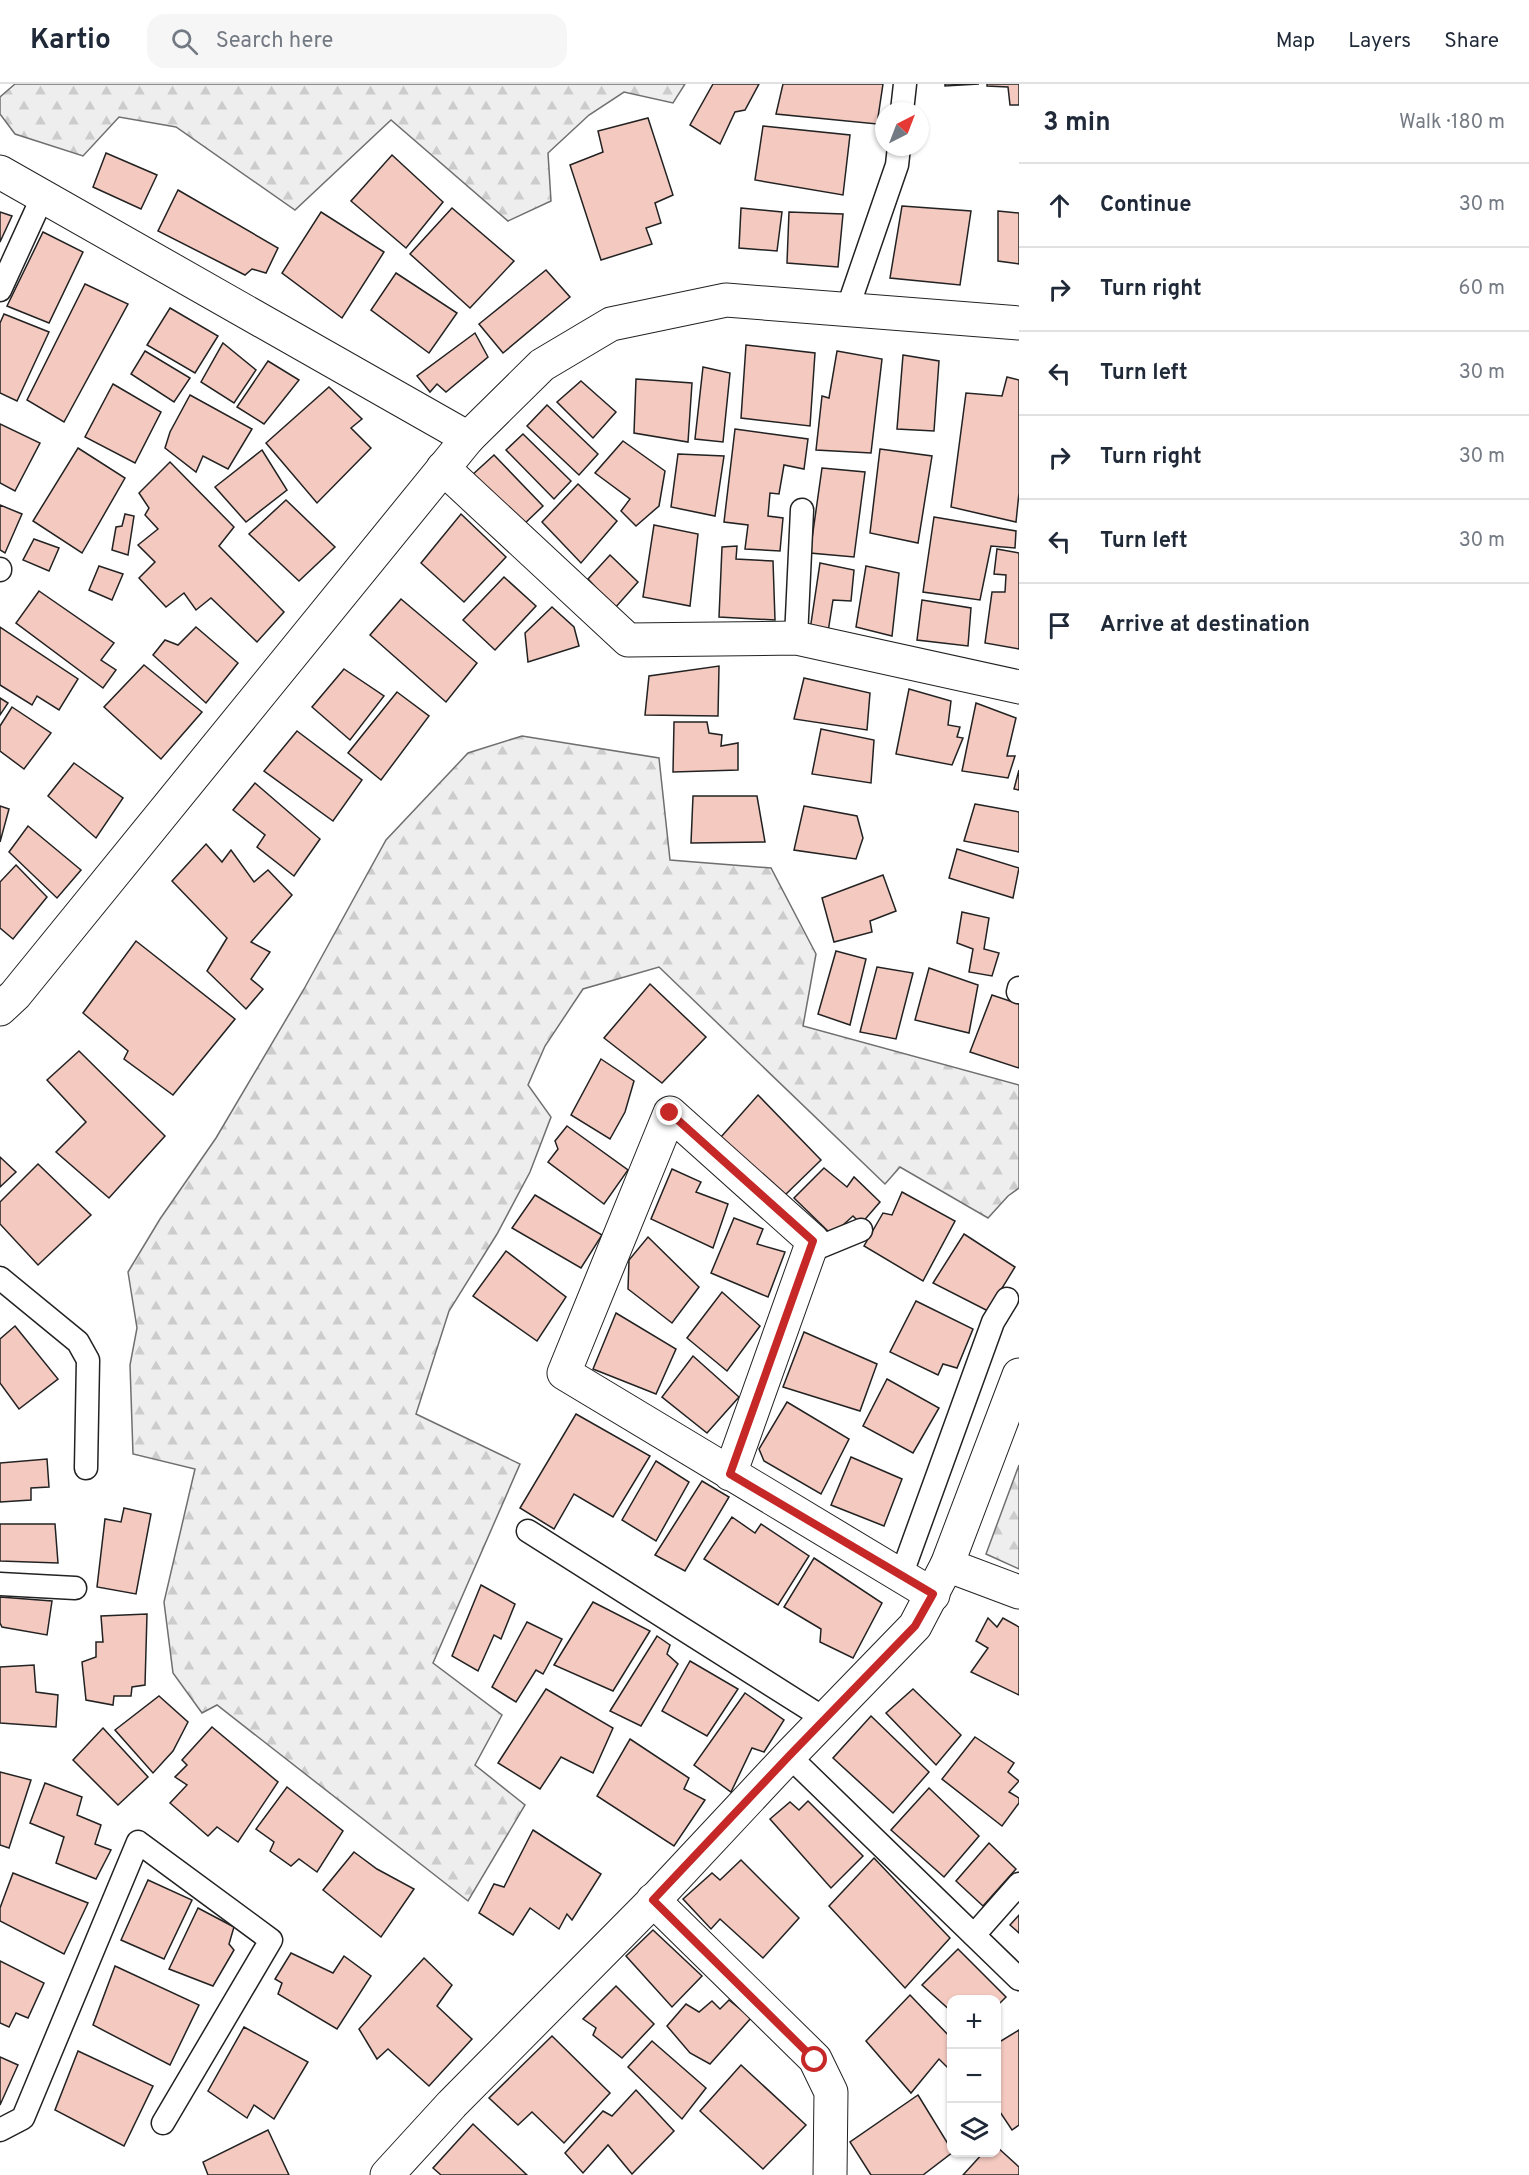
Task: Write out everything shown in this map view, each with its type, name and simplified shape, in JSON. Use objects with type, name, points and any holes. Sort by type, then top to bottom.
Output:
[{"type":"street","points":[[0,172],[42,198],[468,438]]},
{"type":"street","points":[[0,1009],[15,995],[468,438],[542,365],[611,324],[726,300],[1019,323]]},
{"type":"street","points":[[443,468],[628,640],[796,638],[1019,687]]},
{"type":"street","points":[[730,1474],[813,1241],[670,1113],[564,1373],[730,1474],[933,1594]]},
{"type":"street","points":[[387,2175],[452,2104],[653,1900],[915,1626],[947,1564],[1019,1375]]},
{"type":"street","points":[[947,1564],[1019,1592]]},
{"type":"street","points":[[653,1900],[815,2060],[831,2092],[830,2175]]},
{"type":"lane","points":[[903,102],[905,84]]},
{"type":"lane","points":[[848,310],[897,165],[898,156]]},
{"type":"lane","points":[[0,290],[42,198]]},
{"type":"lane","points":[[796,638],[802,510]]},
{"type":"lane","points":[[810,1251],[861,1230]]},
{"type":"lane","points":[[0,1278],[78,1342],[88,1360],[86,1468]]},
{"type":"lane","points":[[901,1576],[993,1322],[1007,1299]]},
{"type":"lane","points":[[528,1531],[825,1719]]},
{"type":"lane","points":[[0,1584],[75,1588]]},
{"type":"lane","points":[[789,1756],[1019,1979]]},
{"type":"lane","points":[[0,2130],[23,2118],[138,1842],[271,1940],[164,2123]]},
{"type":"lane","points":[[974,1935],[1019,1884]]},
{"type":"green space","points":[[15,84],[685,84],[673,103],[624,92],[589,115],[548,153],[551,201],[508,221],[391,120],[295,210],[176,127],[119,117],[83,156],[15,134],[0,114],[0,97]]},
{"type":"green space","points":[[522,736],[659,758],[670,860],[771,868],[816,954],[803,1026],[1019,1085],[1019,1188],[1008,1196],[988,1218],[900,1167],[885,1184],[659,967],[583,989],[545,1046],[528,1085],[551,1117],[530,1172],[497,1234],[449,1311],[416,1414],[520,1464],[433,1663],[502,1715],[475,1765],[525,1805],[468,1901],[217,1705],[202,1713],[173,1673],[164,1602],[195,1469],[133,1454],[130,1365],[137,1328],[128,1272],[160,1219],[216,1138],[304,989],[386,840],[468,753]]},
{"type":"green space","points":[[1019,1465],[1019,1569],[986,1554]]},
{"type":"building","points":[[713,84],[759,84],[745,110],[735,112],[720,144],[690,125]]},
{"type":"building","points":[[783,84],[883,84],[880,102],[875,102],[875,124],[776,114]]},
{"type":"building","points":[[945,84],[979,84],[945,86]]},
{"type":"building","points":[[987,84],[1019,84],[1019,105],[1010,105],[1008,87],[987,86]]},
{"type":"building","points":[[648,118],[673,195],[655,203],[661,223],[646,228],[652,244],[601,260],[570,165],[603,152],[598,131]]},
{"type":"building","points":[[763,126],[850,135],[843,195],[755,180]]},
{"type":"building","points":[[106,153],[157,175],[141,209],[93,187]]},
{"type":"building","points":[[392,155],[443,202],[406,248],[351,201]]},
{"type":"building","points":[[178,190],[278,248],[266,273],[252,269],[245,275],[158,231]]},
{"type":"building","points":[[902,206],[971,211],[960,285],[890,278]]},
{"type":"building","points":[[452,208],[514,261],[470,308],[410,254]]},
{"type":"building","points":[[741,208],[782,212],[777,251],[739,248]]},
{"type":"building","points":[[998,211],[1019,213],[1019,264],[998,261]]},
{"type":"building","points":[[0,212],[12,216],[0,242]]},
{"type":"building","points":[[321,212],[384,252],[342,318],[282,273]]},
{"type":"building","points":[[789,212],[843,214],[838,267],[787,263]]},
{"type":"building","points":[[43,232],[83,252],[49,323],[7,306]]},
{"type":"building","points":[[546,270],[570,297],[503,353],[479,324]]},
{"type":"building","points":[[396,273],[457,313],[429,353],[371,310]]},
{"type":"building","points":[[85,284],[128,304],[64,422],[27,400]]},
{"type":"building","points":[[170,308],[218,336],[195,373],[147,345]]},
{"type":"building","points":[[4,314],[49,332],[17,401],[0,393],[0,323]]},
{"type":"building","points":[[475,333],[488,357],[446,392],[437,384],[430,392],[417,376]]},
{"type":"building","points":[[223,343],[256,370],[234,403],[201,382]]},
{"type":"building","points":[[746,345],[815,353],[810,426],[741,418]]},
{"type":"building","points":[[145,351],[190,378],[174,402],[131,374]]},
{"type":"building","points":[[837,351],[882,359],[871,453],[816,450],[822,396],[829,398]]},
{"type":"building","points":[[903,355],[939,361],[934,431],[897,429]]},
{"type":"building","points":[[268,361],[299,380],[264,424],[237,407]]},
{"type":"building","points":[[703,367],[730,373],[723,442],[695,439]]},
{"type":"building","points":[[1007,377],[1019,380],[1019,493],[1016,522],[951,507],[966,393],[1002,396]]},
{"type":"building","points":[[636,379],[692,383],[688,442],[634,433]]},
{"type":"building","points":[[581,381],[616,412],[593,438],[557,402]]},
{"type":"building","points":[[113,384],[161,412],[135,463],[85,437]]},
{"type":"building","points":[[329,387],[362,419],[351,428],[371,448],[317,503],[266,443]]},
{"type":"building","points":[[190,395],[252,429],[228,469],[203,456],[196,472],[165,448],[170,432]]},
{"type":"building","points":[[547,405],[598,454],[579,475],[527,426]]},
{"type":"building","points":[[0,424],[40,443],[15,491],[0,483]]},
{"type":"building","points":[[735,429],[808,439],[804,469],[784,465],[779,494],[770,493],[768,516],[783,518],[780,551],[745,549],[748,525],[724,522]]},
{"type":"building","points":[[523,434],[571,481],[554,499],[506,450]]},
{"type":"building","points":[[623,441],[665,471],[659,506],[636,526],[621,511],[630,499],[595,473]]},
{"type":"building","points":[[78,448],[125,478],[82,553],[33,521]]},
{"type":"building","points":[[880,449],[932,456],[918,543],[870,533]]},
{"type":"building","points":[[262,450],[287,490],[246,522],[215,487]]},
{"type":"building","points":[[678,454],[724,456],[715,516],[671,507]]},
{"type":"building","points":[[494,455],[543,506],[521,527],[471,476]]},
{"type":"building","points":[[170,462],[234,527],[219,546],[284,612],[257,642],[211,598],[196,610],[184,593],[166,607],[139,578],[155,562],[138,545],[158,529],[145,515],[149,508],[139,493]]},
{"type":"building","points":[[822,468],[865,472],[854,557],[810,553]]},
{"type":"building","points":[[578,484],[617,521],[581,563],[542,522]]},
{"type":"building","points":[[286,500],[335,547],[299,581],[249,534]]},
{"type":"building","points":[[0,505],[22,514],[5,553],[0,550]]},
{"type":"building","points":[[125,514],[134,516],[128,555],[112,550],[116,527],[122,526]]},
{"type":"building","points":[[461,514],[506,557],[464,602],[421,563]]},
{"type":"building","points":[[934,517],[1016,531],[1015,548],[991,546],[980,600],[923,592]]},
{"type":"building","points":[[654,525],[698,534],[690,606],[643,597]]},
{"type":"building","points":[[34,539],[59,548],[49,571],[23,560]]},
{"type":"building","points":[[737,546],[736,559],[773,561],[775,620],[719,617],[722,547]]},
{"type":"building","points":[[997,549],[1019,553],[1019,649],[985,643],[992,592],[1005,592],[1006,575],[994,574]]},
{"type":"building","points":[[610,555],[638,582],[615,608],[588,579]]},
{"type":"building","points":[[820,563],[854,570],[851,601],[833,600],[828,632],[810,630]]},
{"type":"building","points":[[99,566],[123,574],[112,600],[89,590]]},
{"type":"building","points":[[866,566],[899,573],[892,636],[856,627]]},
{"type":"building","points":[[504,577],[536,606],[495,650],[463,620]]},
{"type":"building","points":[[39,591],[114,643],[101,660],[116,670],[103,688],[16,623]]},
{"type":"building","points":[[401,599],[477,663],[446,702],[370,635]]},
{"type":"building","points":[[922,600],[971,608],[968,646],[917,640]]},
{"type":"building","points":[[552,607],[574,627],[579,646],[528,662],[525,633]]},
{"type":"building","points":[[0,627],[78,679],[59,710],[37,696],[32,705],[0,685]]},
{"type":"building","points":[[196,627],[238,663],[206,703],[153,655],[165,640],[178,645]]},
{"type":"building","points":[[144,665],[202,712],[161,759],[104,707]]},
{"type":"building","points":[[719,666],[718,716],[645,715],[649,676]]},
{"type":"building","points":[[344,669],[384,696],[350,740],[312,707]]},
{"type":"building","points":[[804,678],[870,693],[867,730],[794,719]]},
{"type":"building","points":[[909,689],[951,701],[948,725],[960,727],[957,737],[963,738],[952,765],[896,754]]},
{"type":"building","points":[[397,692],[429,716],[381,780],[348,753]]},
{"type":"building","points":[[0,698],[8,703],[0,715]]},
{"type":"building","points":[[976,703],[1016,718],[1007,756],[1015,756],[1008,778],[962,771]]},
{"type":"building","points":[[12,707],[51,733],[24,769],[0,751],[0,726]]},
{"type":"building","points":[[674,722],[707,722],[709,733],[722,735],[721,746],[738,743],[738,770],[673,772]]},
{"type":"building","points":[[821,729],[874,740],[871,783],[812,774]]},
{"type":"building","points":[[297,731],[362,780],[333,821],[264,771]]},
{"type":"building","points":[[74,763],[123,798],[96,838],[48,796]]},
{"type":"building","points":[[1019,770],[1019,790],[1014,789]]},
{"type":"building","points":[[255,783],[320,839],[294,876],[257,847],[265,835],[233,810]]},
{"type":"building","points":[[693,796],[757,796],[765,842],[691,843]]},
{"type":"building","points":[[975,804],[1019,812],[1019,852],[964,841]]},
{"type":"building","points":[[0,806],[9,809],[0,842]]},
{"type":"building","points":[[804,806],[857,816],[863,838],[856,859],[794,850]]},
{"type":"building","points":[[28,826],[81,870],[57,898],[9,852]]},
{"type":"building","points":[[206,844],[222,862],[231,850],[254,882],[268,870],[292,895],[251,942],[270,952],[251,979],[263,989],[246,1009],[207,971],[227,938],[172,881]]},
{"type":"building","points":[[957,849],[1019,868],[1013,898],[949,878]]},
{"type":"building","points":[[16,865],[47,897],[13,939],[0,928],[0,882]]},
{"type":"building","points":[[883,875],[896,911],[870,921],[872,932],[834,942],[822,898]]},
{"type":"building","points":[[962,912],[989,918],[984,949],[999,953],[992,976],[969,972],[973,949],[957,943]]},
{"type":"building","points":[[136,941],[235,1019],[173,1095],[124,1059],[128,1051],[83,1013]]},
{"type":"building","points":[[836,951],[866,959],[850,1025],[818,1014]]},
{"type":"building","points":[[877,967],[913,973],[896,1039],[860,1032]]},
{"type":"building","points":[[929,968],[978,985],[969,1033],[915,1020]]},
{"type":"building","points":[[650,984],[706,1037],[662,1083],[604,1038]]},
{"type":"building","points":[[992,995],[1019,1004],[1019,1068],[970,1052]]},
{"type":"building","points":[[79,1051],[165,1136],[109,1198],[56,1152],[86,1122],[47,1080]]},
{"type":"building","points":[[601,1059],[634,1081],[625,1112],[610,1139],[571,1115]]},
{"type":"building","points":[[758,1095],[821,1160],[783,1197],[721,1137]]},
{"type":"building","points":[[567,1126],[628,1170],[604,1204],[548,1162],[558,1149],[555,1141]]},
{"type":"building","points":[[0,1157],[16,1172],[0,1187]]},
{"type":"building","points":[[38,1164],[91,1215],[38,1265],[0,1224],[0,1202]]},
{"type":"building","points":[[824,1168],[847,1187],[854,1177],[880,1202],[861,1224],[853,1216],[832,1235],[794,1198]]},
{"type":"building","points":[[672,1169],[701,1182],[696,1192],[728,1204],[713,1248],[651,1219]]},
{"type":"building","points":[[902,1192],[955,1221],[923,1281],[864,1246],[883,1213],[892,1215]]},
{"type":"building","points":[[535,1195],[602,1235],[581,1268],[512,1228]]},
{"type":"building","points":[[734,1218],[763,1229],[757,1244],[785,1252],[768,1297],[711,1273]]},
{"type":"building","points":[[964,1234],[1015,1267],[988,1311],[933,1283]]},
{"type":"building","points":[[648,1237],[699,1287],[672,1323],[628,1289],[629,1260]]},
{"type":"building","points":[[506,1251],[566,1297],[537,1341],[473,1296]]},
{"type":"building","points":[[722,1292],[760,1326],[727,1371],[687,1338]]},
{"type":"building","points":[[916,1301],[973,1329],[957,1368],[943,1364],[938,1375],[890,1352]]},
{"type":"building","points":[[616,1313],[676,1349],[656,1394],[593,1369]]},
{"type":"building","points":[[15,1326],[58,1379],[19,1409],[0,1383],[0,1339]]},
{"type":"building","points":[[804,1332],[877,1364],[860,1411],[783,1387]]},
{"type":"building","points":[[693,1356],[739,1397],[707,1433],[662,1397]]},
{"type":"building","points":[[887,1379],[939,1408],[913,1453],[863,1426]]},
{"type":"building","points":[[787,1402],[849,1439],[821,1494],[764,1461],[759,1449]]},
{"type":"building","points":[[576,1414],[650,1456],[613,1517],[574,1494],[554,1529],[520,1508]]},
{"type":"building","points":[[851,1457],[902,1479],[884,1526],[831,1505]]},
{"type":"building","points":[[47,1459],[49,1487],[31,1488],[31,1500],[0,1502],[0,1463]]},
{"type":"building","points":[[656,1461],[689,1482],[656,1541],[622,1520]]},
{"type":"building","points":[[702,1481],[729,1497],[685,1571],[655,1555]]},
{"type":"building","points":[[124,1508],[151,1514],[136,1594],[97,1587],[105,1519],[121,1522]]},
{"type":"building","points":[[732,1517],[755,1533],[761,1524],[809,1556],[778,1605],[704,1559]]},
{"type":"building","points":[[0,1524],[55,1524],[58,1563],[0,1561]]},
{"type":"building","points":[[814,1558],[882,1603],[853,1658],[820,1642],[821,1629],[784,1607]]},
{"type":"building","points":[[481,1585],[515,1604],[501,1639],[494,1635],[478,1671],[452,1656]]},
{"type":"building","points":[[0,1597],[52,1601],[47,1635],[2,1627]]},
{"type":"building","points":[[593,1602],[650,1631],[613,1691],[554,1665]]},
{"type":"building","points":[[147,1614],[145,1685],[132,1687],[131,1696],[114,1696],[113,1705],[86,1700],[82,1662],[96,1657],[96,1642],[103,1642],[101,1616]]},
{"type":"building","points":[[988,1618],[997,1627],[1003,1618],[1019,1627],[1019,1695],[971,1672],[988,1648],[976,1641]]},
{"type":"building","points":[[527,1622],[562,1639],[543,1674],[536,1670],[516,1702],[492,1687]]},
{"type":"building","points":[[657,1636],[670,1645],[667,1654],[678,1664],[641,1726],[610,1711]]},
{"type":"building","points":[[690,1661],[738,1689],[707,1736],[662,1711]]},
{"type":"building","points":[[34,1665],[36,1692],[58,1695],[56,1727],[0,1723],[0,1667]]},
{"type":"building","points":[[546,1689],[613,1728],[593,1773],[561,1757],[540,1789],[498,1763]]},
{"type":"building","points":[[913,1689],[961,1735],[936,1765],[886,1713]]},
{"type":"building","points":[[745,1693],[784,1720],[764,1752],[752,1748],[731,1792],[694,1765]]},
{"type":"building","points":[[159,1696],[188,1722],[173,1751],[153,1773],[115,1730]]},
{"type":"building","points":[[871,1716],[929,1772],[893,1813],[833,1758]]},
{"type":"building","points":[[212,1727],[278,1782],[238,1842],[217,1827],[208,1836],[170,1803],[187,1785],[175,1777],[187,1765],[182,1760]]},
{"type":"building","points":[[103,1728],[148,1777],[118,1805],[73,1760]]},
{"type":"building","points":[[975,1737],[1014,1763],[1008,1772],[1019,1781],[1009,1792],[1019,1798],[1019,1803],[1002,1826],[942,1779]]},
{"type":"building","points":[[630,1739],[689,1778],[684,1789],[705,1800],[674,1846],[597,1796]]},
{"type":"building","points":[[0,1772],[31,1780],[9,1848],[0,1845]]},
{"type":"building","points":[[45,1783],[82,1797],[77,1815],[101,1825],[95,1844],[111,1850],[96,1879],[56,1863],[64,1837],[30,1823]]},
{"type":"building","points":[[287,1787],[343,1831],[317,1872],[299,1859],[291,1866],[270,1851],[274,1842],[256,1829]]},
{"type":"building","points":[[929,1788],[979,1836],[944,1877],[891,1830]]},
{"type":"building","points":[[808,1801],[863,1856],[831,1888],[770,1819],[790,1802],[799,1810]]},
{"type":"building","points":[[533,1830],[601,1874],[572,1920],[567,1914],[559,1929],[530,1908],[513,1935],[479,1913],[494,1884],[504,1887]]},
{"type":"building","points":[[989,1843],[1016,1869],[983,1906],[956,1881]]},
{"type":"building","points":[[354,1852],[377,1869],[414,1889],[381,1937],[323,1890]]},
{"type":"building","points":[[874,1858],[950,1938],[905,1988],[829,1906]]},
{"type":"building","points":[[741,1860],[799,1918],[763,1958],[720,1919],[711,1929],[683,1899],[712,1873],[720,1880]]},
{"type":"building","points":[[13,1873],[88,1903],[64,1954],[0,1921],[0,1908]]},
{"type":"building","points":[[148,1880],[192,1900],[164,1959],[121,1940]]},
{"type":"building","points":[[198,1908],[234,1927],[229,1944],[234,1950],[213,1986],[169,1969]]},
{"type":"building","points":[[1019,1915],[1019,1933],[1010,1925]]},
{"type":"building","points":[[653,1930],[702,1976],[672,2007],[626,1956]]},
{"type":"building","points":[[958,1949],[1006,1997],[1001,2002],[1001,1995],[947,1995],[947,2008],[922,1985]]},
{"type":"building","points":[[291,1953],[333,1973],[344,1956],[371,1976],[337,2029],[278,1994],[282,1983],[275,1979]]},
{"type":"building","points":[[424,1958],[452,1985],[437,2006],[472,2039],[429,2086],[388,2049],[377,2059],[359,2029]]},
{"type":"building","points":[[0,1961],[44,1983],[28,2018],[16,2013],[9,2027],[0,2023]]},
{"type":"building","points":[[115,1966],[199,2005],[170,2065],[93,2025]]},
{"type":"building","points":[[616,1986],[654,2024],[622,2058],[593,2035],[596,2028],[583,2019]]},
{"type":"building","points":[[910,1995],[947,2034],[947,2067],[939,2059],[911,2093],[866,2041]]},
{"type":"building","points":[[729,2000],[751,2018],[710,2064],[690,2053],[667,2026],[686,2004],[699,2012],[712,2001],[720,2009]]},
{"type":"building","points":[[244,2027],[308,2062],[274,2119],[254,2105],[247,2118],[208,2091]]},
{"type":"building","points":[[1019,2030],[1019,2125],[1012,2130],[1001,2114],[1001,2041]]},
{"type":"building","points":[[552,2036],[610,2093],[564,2143],[532,2112],[518,2125],[489,2098]]},
{"type":"building","points":[[652,2041],[706,2088],[682,2119],[628,2067]]},
{"type":"building","points":[[78,2051],[153,2086],[124,2146],[55,2110]]},
{"type":"building","points":[[0,2057],[18,2065],[0,2105]]},
{"type":"building","points":[[741,2065],[806,2125],[763,2169],[700,2111]]},
{"type":"building","points":[[636,2090],[674,2131],[632,2174],[608,2145],[583,2173],[565,2153],[603,2111],[612,2116]]},
{"type":"building","points":[[918,2095],[947,2142],[947,2157],[923,2175],[871,2175],[850,2142]]},
{"type":"building","points":[[473,2124],[527,2175],[441,2175],[433,2168]]},
{"type":"building","points":[[268,2130],[289,2175],[208,2175],[203,2162]]},
{"type":"building","points":[[1001,2151],[1019,2167],[1019,2175],[963,2175],[979,2157],[1001,2157]]},
{"type":"route","points":[[670,1113],[813,1241],[730,1474],[933,1594],[915,1626],[653,1900],[815,2060]]}]
